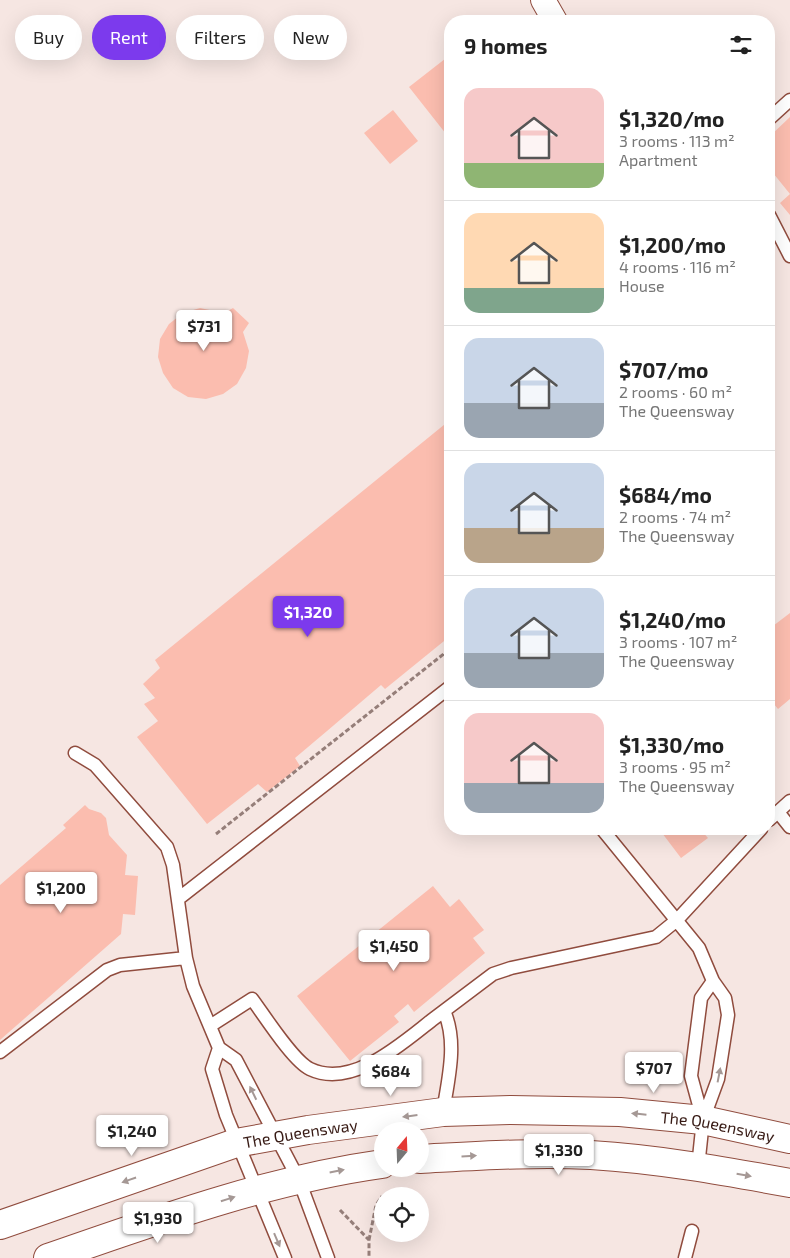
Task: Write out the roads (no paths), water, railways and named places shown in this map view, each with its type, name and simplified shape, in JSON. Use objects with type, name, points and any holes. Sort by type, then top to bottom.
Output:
[{"type":"main road","name":"The Queensway","points":[[0,1225],[236,1143],[368,1121],[443,1112],[511,1110],[620,1112],[702,1120],[790,1139]]},
{"type":"main road","points":[[429,1159],[501,1155],[590,1155],[698,1166],[790,1183]]},
{"type":"main road","points":[[48,1258],[255,1190],[374,1166]]},
{"type":"street","points":[[543,0],[552,15]]},
{"type":"lane","points":[[775,114],[790,100]]},
{"type":"lane","points":[[775,227],[790,256]]},
{"type":"lane","points":[[178,899],[444,692]]},
{"type":"lane","points":[[75,753],[95,765],[167,847],[173,865],[186,958],[193,986],[219,1048],[236,1060],[299,1180],[328,1258]]},
{"type":"lane","points":[[775,814],[790,801]]},
{"type":"lane","points":[[775,817],[790,827]]},
{"type":"lane","points":[[607,835],[657,899],[677,920],[699,948],[713,981],[725,998],[728,1015],[718,1079],[702,1120],[698,1166]]},
{"type":"lane","points":[[210,1026],[252,999],[293,1054],[308,1068],[327,1075],[362,1067],[385,1056],[493,974],[511,968],[656,937],[677,920],[755,835]]},
{"type":"lane","points":[[0,1052],[107,970],[120,965],[186,958]]},
{"type":"lane","points":[[702,1120],[691,1076],[701,998],[713,981]]},
{"type":"lane","points":[[443,1112],[450,1061],[450,1026],[444,1011]]},
{"type":"lane","points":[[219,1048],[212,1069],[236,1143],[285,1258]]},
{"type":"lane","points":[[686,1258],[692,1231]]}]
